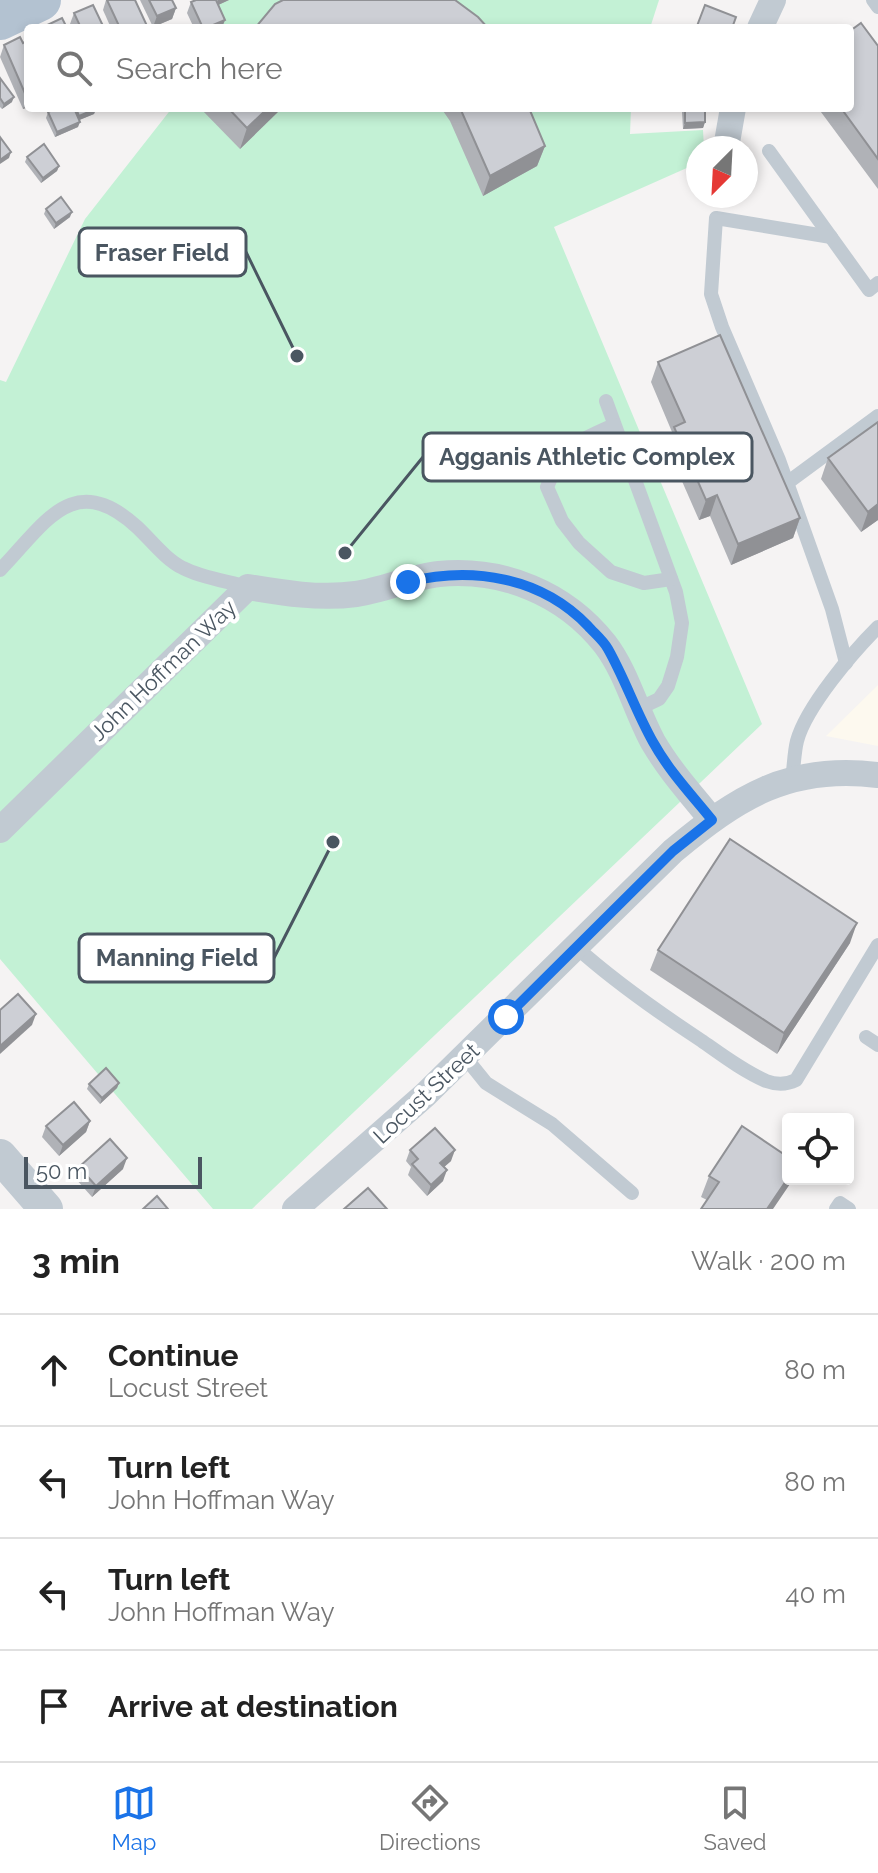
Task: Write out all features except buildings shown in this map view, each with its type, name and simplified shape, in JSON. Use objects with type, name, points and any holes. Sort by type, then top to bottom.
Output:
[{"type":"street","points":[[762,24],[773,0]]},
{"type":"street","points":[[728,136],[732,112]]},
{"type":"street","name":"John Hoffman Way","points":[[0,830],[248,587],[322,597],[357,594],[438,574],[502,578],[535,588],[557,599],[578,616],[606,646],[652,740],[672,772],[720,814]]},
{"type":"street","name":"Locust Street","points":[[295,1209],[379,1138],[673,851],[720,814],[768,786],[792,779],[842,773],[878,775]]},
{"type":"street","points":[[0,1156],[46,1209]]},
{"type":"lane","points":[[873,0],[878,7]]},
{"type":"lane","points":[[769,151],[869,290],[878,283]]},
{"type":"lane","points":[[831,237],[716,218],[711,294],[787,483],[832,609],[846,663]]},
{"type":"lane","points":[[606,401],[671,579],[682,623],[677,657],[668,686],[659,699],[638,709]]},
{"type":"lane","points":[[787,483],[878,416]]},
{"type":"lane","points":[[614,425],[576,442],[555,468],[547,487],[562,521],[579,543],[611,572],[644,583],[671,579]]},
{"type":"lane","points":[[0,570],[56,512],[71,502],[86,501],[103,505],[126,517],[180,567],[248,587]]},
{"type":"lane","points":[[792,779],[798,739],[815,707],[856,649],[878,627]]},
{"type":"lane","points":[[576,947],[613,978],[731,1061],[768,1082],[786,1085],[796,1080],[878,945]]},
{"type":"lane","points":[[465,1057],[486,1083],[552,1124],[632,1193]]},
{"type":"lane","points":[[836,1209],[840,1203],[849,1209]]},
{"type":"shaded area","points":[[878,685],[878,746],[826,736]]},
{"type":"green space","points":[[206,0],[659,0],[651,24],[221,24]]},
{"type":"green space","points":[[169,112],[631,112],[630,134],[703,130],[703,136],[686,136],[686,168],[554,227],[762,724],[252,1209],[213,1209],[0,959],[0,380],[6,382],[85,219]]},
{"type":"place","name":"Fraser Field","points":[[297,356]]},
{"type":"place","name":"Agganis Athletic Complex","points":[[345,553]]},
{"type":"place","name":"Manning Field","points":[[333,842]]},
{"type":"route","points":[[408,582],[438,574],[469,574],[502,578],[535,588],[557,599],[606,646],[652,740],[672,772],[712,820],[673,851],[506,1017]]}]
